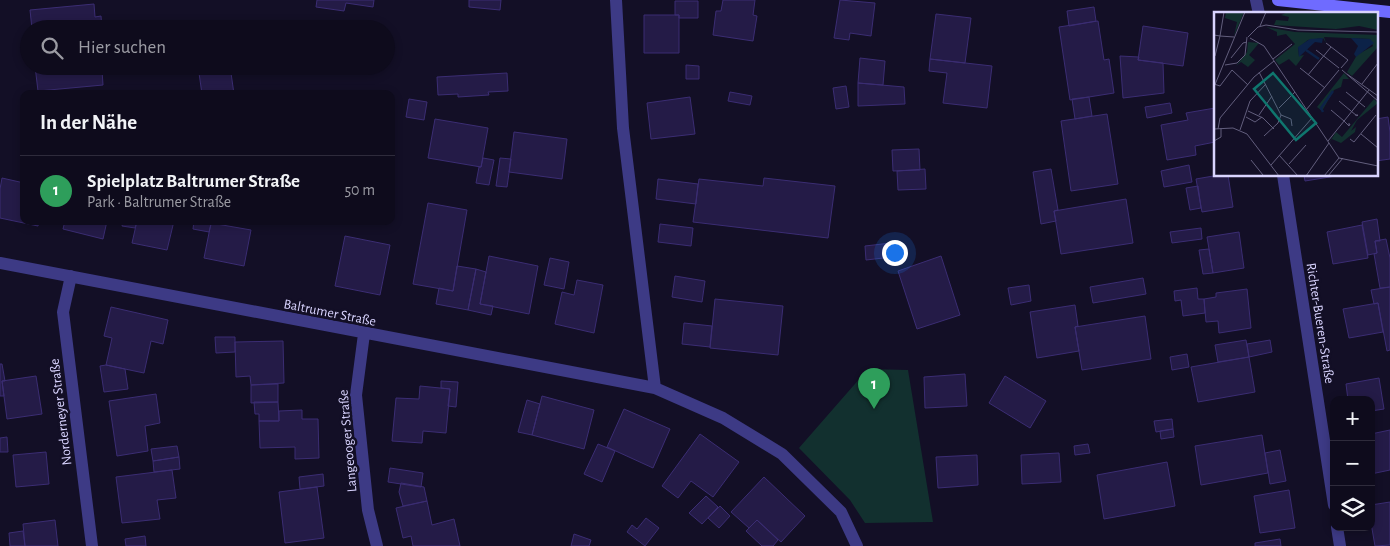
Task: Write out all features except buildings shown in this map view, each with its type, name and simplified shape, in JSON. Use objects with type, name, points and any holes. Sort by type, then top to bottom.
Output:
[{"type":"main road","points":[[1278,0],[1390,12]]},
{"type":"street","points":[[616,0],[623,128],[655,388]]},
{"type":"street","name":"Richter-Bueren-Straße","points":[[1283,176],[1331,486]]},
{"type":"street","name":"Baltrumer Straße","points":[[0,263],[364,334],[655,388],[722,418],[782,454],[840,512],[857,546]]},
{"type":"street","name":"Norderneyer Straße","points":[[71,276],[63,312],[92,546]]},
{"type":"street","name":"Langeooger Straße","points":[[364,334],[356,395],[368,510],[377,546]]},
{"type":"street","points":[[1338,531],[1340,546]]},
{"type":"green space","points":[[868,369],[908,370],[933,522],[865,523],[850,500],[799,448]]},
{"type":"place","name":"Spielplatz Baltrumer Straße","points":[[874,409]]}]
